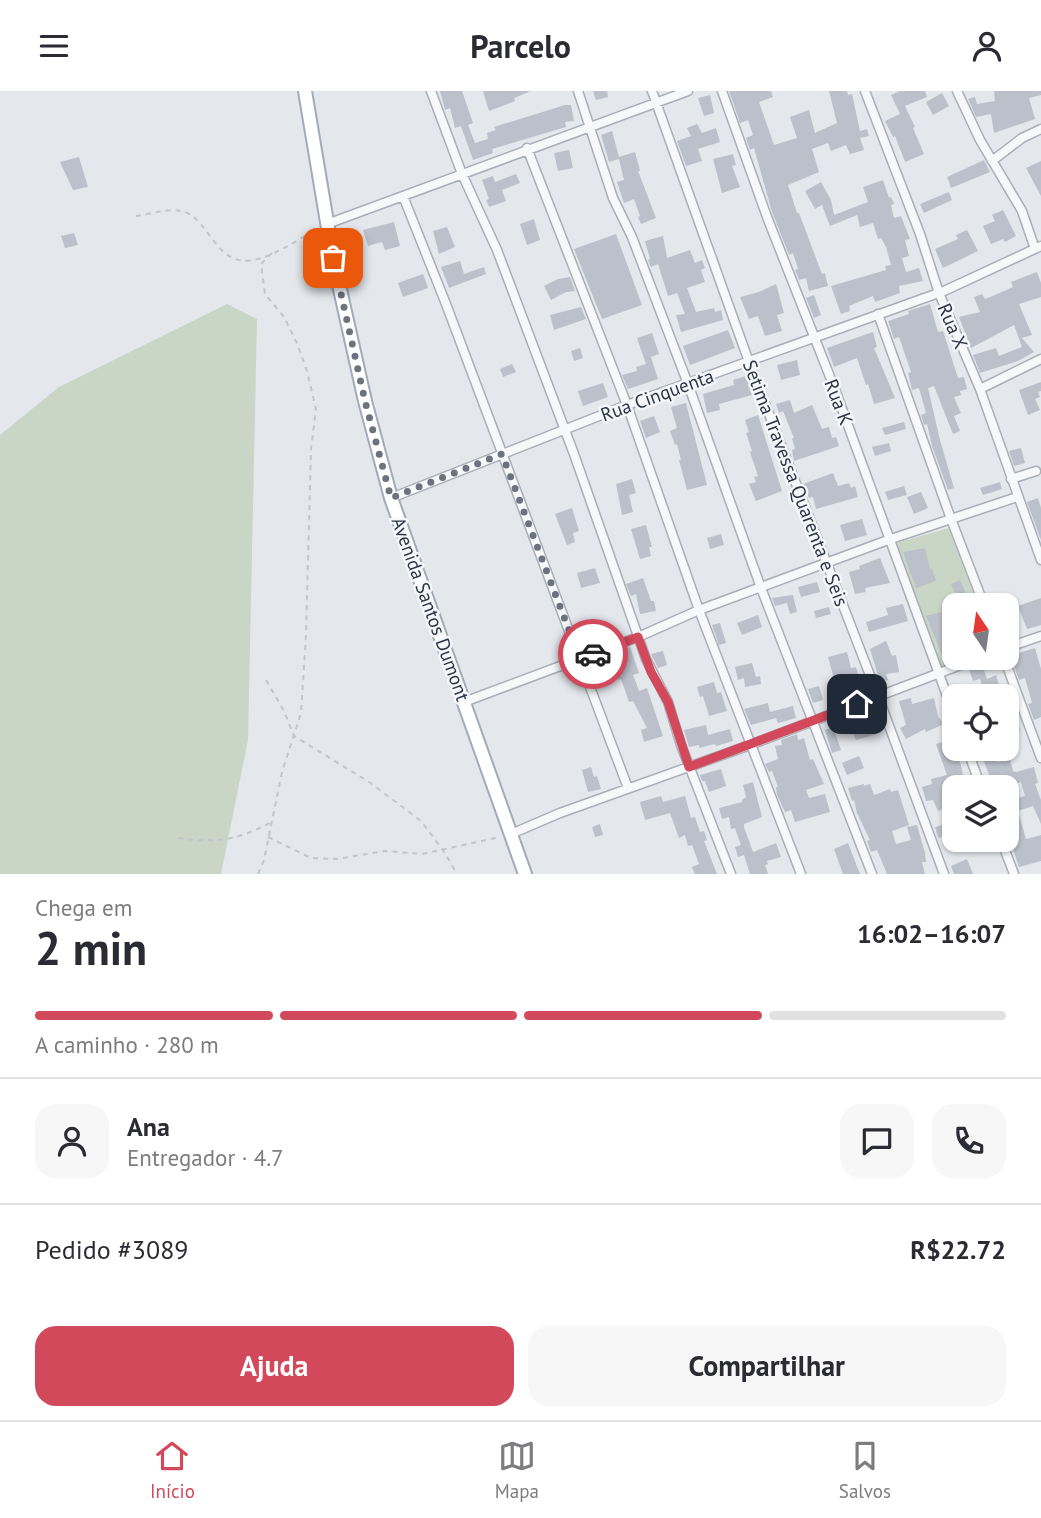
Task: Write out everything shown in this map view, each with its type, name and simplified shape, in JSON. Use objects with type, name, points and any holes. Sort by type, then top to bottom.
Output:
[{"type":"main road","name":"Avenida Santos Dumont","points":[[305,91],[327,224],[365,401],[391,498],[526,874]]},
{"type":"street","points":[[431,91],[462,174],[497,250],[651,672],[668,702],[689,767],[731,874]]},
{"type":"street","points":[[578,91],[613,198],[632,237],[761,588],[872,874]]},
{"type":"street","name":"Setima Travessa Quarenta e Seis","points":[[652,91],[749,362],[944,874]]},
{"type":"street","points":[[327,224],[527,148],[688,91]]},
{"type":"street","name":"Rua K","points":[[722,91],[858,451],[942,684]]},
{"type":"street","name":"Rua X","points":[[864,91],[920,234],[939,293],[980,389],[1041,560]]},
{"type":"street","points":[[957,91],[968,117],[1022,211],[1039,248]]},
{"type":"street","points":[[992,161],[1022,138],[1041,129]]},
{"type":"street","points":[[527,148],[627,405],[699,610],[801,874]]},
{"type":"street","points":[[403,196],[628,788]]},
{"type":"street","name":"Rua Cinquenta","points":[[391,498],[627,405],[939,293],[1039,248]]},
{"type":"street","points":[[878,314],[979,593]]},
{"type":"street","points":[[980,389],[1041,359]]},
{"type":"street","points":[[1011,479],[1036,471]]},
{"type":"street","points":[[464,702],[638,637],[699,610],[888,540],[1017,497]]},
{"type":"street","points":[[1019,644],[1041,636]]},
{"type":"street","points":[[511,834],[948,670]]},
{"type":"street","points":[[1008,670],[1041,758]]},
{"type":"street","points":[[1006,852],[1014,874]]},
{"type":"path","points":[[136,216],[174,210],[187,212],[198,221],[223,252],[240,260],[253,260],[273,252],[327,224]]},
{"type":"path","points":[[258,874],[264,860],[282,772],[301,713],[311,449],[316,409],[297,343],[284,317],[265,294],[261,264],[273,252]]},
{"type":"path","points":[[267,680],[294,736],[369,782],[421,821],[457,874]]},
{"type":"path","points":[[178,838],[211,842],[245,835],[271,822]]},
{"type":"path","points":[[268,837],[311,858],[337,859],[385,851],[422,854],[511,834]]},
{"type":"green space","points":[[227,304],[257,319],[248,740],[221,874],[0,874],[0,435],[59,387]]},
{"type":"green space","points":[[949,528],[973,593],[942,593],[940,668],[893,544]]},
{"type":"building","points":[[440,91],[462,91],[473,123],[468,125],[475,143],[488,139],[487,133],[496,130],[494,127],[565,105],[571,105],[574,121],[565,122],[566,127],[492,149],[493,153],[473,160],[461,126],[455,128],[450,108],[445,110]]},
{"type":"building","points":[[483,91],[531,91],[514,98],[515,101],[489,111]]},
{"type":"building","points":[[593,91],[607,91],[608,97],[596,100]]},
{"type":"building","points":[[729,91],[771,91],[773,97],[759,102],[774,145],[797,138],[790,117],[809,110],[815,133],[837,123],[829,91],[847,91],[848,95],[852,94],[860,131],[867,129],[869,136],[860,138],[864,150],[850,154],[846,145],[831,151],[828,143],[812,149],[819,172],[788,185],[828,286],[809,291],[806,278],[799,280],[793,253],[789,255],[772,212],[754,148],[750,150],[746,138],[753,135],[748,120],[740,123]]},
{"type":"building","points":[[900,91],[925,91],[927,97],[905,106],[924,154],[905,162],[895,136],[893,137],[885,121],[900,114],[891,95]]},
{"type":"building","points":[[994,91],[1041,91],[1041,95],[1029,98],[1035,119],[994,133],[991,114],[976,117],[968,99],[975,97],[977,104],[995,101]]},
{"type":"building","points":[[942,93],[949,106],[933,115],[926,102]]},
{"type":"building","points":[[710,95],[714,113],[704,116],[698,98]]},
{"type":"building","points":[[697,124],[702,133],[716,128],[720,142],[698,149],[702,161],[686,166],[677,141],[691,136],[687,128]]},
{"type":"building","points":[[612,131],[619,157],[635,152],[638,171],[656,218],[641,224],[634,199],[624,203],[617,182],[624,180],[619,159],[609,162],[601,135]]},
{"type":"building","points":[[569,150],[573,168],[558,171],[554,153]]},
{"type":"building","points":[[733,154],[736,165],[732,166],[740,187],[722,193],[713,159]]},
{"type":"building","points":[[79,157],[88,187],[73,190],[60,162]]},
{"type":"building","points":[[984,160],[990,172],[951,188],[947,177]]},
{"type":"building","points":[[1041,161],[1041,196],[1026,168]]},
{"type":"building","points":[[516,174],[520,183],[502,190],[506,201],[489,207],[482,180],[493,176],[495,182]]},
{"type":"building","points":[[883,180],[894,204],[891,205],[894,218],[901,216],[910,239],[905,240],[909,256],[902,258],[906,272],[919,268],[923,281],[899,286],[900,293],[875,302],[873,296],[849,306],[850,311],[841,314],[831,286],[886,270],[885,266],[891,265],[886,247],[881,238],[878,239],[873,223],[860,227],[857,215],[830,226],[822,205],[815,209],[805,191],[821,182],[831,200],[834,215],[868,202],[863,187]]},
{"type":"building","points":[[949,192],[952,200],[924,213],[920,204]]},
{"type":"building","points":[[1003,210],[1016,236],[1005,242],[1003,239],[991,244],[983,226],[995,221],[992,215]]},
{"type":"building","points":[[534,219],[540,240],[527,245],[520,224]]},
{"type":"building","points":[[394,222],[400,246],[385,250],[382,242],[368,246],[363,230]]},
{"type":"building","points":[[447,227],[455,247],[439,254],[433,231]]},
{"type":"building","points":[[967,230],[978,251],[943,268],[935,249],[958,239],[956,235]]},
{"type":"building","points":[[74,233],[78,245],[65,248],[61,236]]},
{"type":"building","points":[[616,234],[642,305],[602,319],[574,249]]},
{"type":"building","points":[[663,236],[667,258],[690,250],[695,263],[702,260],[705,268],[701,270],[705,282],[687,288],[696,312],[714,308],[715,312],[721,310],[723,320],[681,332],[676,315],[685,314],[677,293],[668,296],[658,264],[651,267],[648,260],[650,259],[645,241]]},
{"type":"building","points":[[460,261],[464,274],[484,267],[486,274],[449,288],[441,267]]},
{"type":"building","points":[[1037,272],[1041,283],[1041,297],[1019,304],[1032,335],[1022,338],[1034,352],[1018,361],[980,373],[973,355],[996,348],[999,356],[1022,347],[1014,325],[971,348],[959,317],[980,312],[974,297],[982,294],[985,299],[1013,287],[1011,282]]},
{"type":"building","points":[[423,274],[428,288],[403,297],[398,283]]},
{"type":"building","points":[[570,277],[575,291],[566,292],[551,300],[544,286]]},
{"type":"building","points":[[776,284],[784,313],[777,315],[782,331],[765,336],[758,316],[749,319],[740,297]]},
{"type":"building","points":[[814,295],[821,315],[814,318],[806,298]]},
{"type":"building","points":[[930,304],[938,332],[943,331],[958,378],[964,377],[967,389],[954,397],[961,413],[954,416],[960,431],[953,434],[934,386],[928,388],[954,488],[948,490],[927,424],[924,425],[921,415],[926,413],[919,388],[912,390],[908,373],[911,372],[899,337],[894,339],[888,321]]},
{"type":"building","points":[[581,307],[586,319],[554,330],[550,315]]},
{"type":"building","points":[[728,330],[735,348],[690,365],[683,346]]},
{"type":"building","points":[[873,332],[877,347],[874,348],[895,398],[874,404],[857,358],[834,367],[827,348]]},
{"type":"building","points":[[652,333],[659,354],[651,357],[658,379],[628,389],[622,375],[637,371],[636,367],[646,364],[637,338]]},
{"type":"building","points":[[580,348],[583,358],[574,361],[571,351]]},
{"type":"building","points":[[797,360],[800,375],[781,380],[777,365]]},
{"type":"building","points":[[512,364],[516,372],[503,377],[500,369]]},
{"type":"building","points":[[746,376],[752,395],[719,404],[720,410],[707,413],[703,394],[734,385],[733,380]]},
{"type":"building","points":[[1041,382],[1041,391],[1038,392],[1040,397],[1035,399],[1040,410],[1028,415],[1019,390]]},
{"type":"building","points":[[603,383],[608,397],[583,406],[578,391]]},
{"type":"building","points":[[790,400],[794,413],[812,405],[822,429],[829,427],[832,438],[836,437],[839,446],[794,461],[794,438],[783,411],[779,413],[776,404]]},
{"type":"building","points":[[686,403],[707,485],[687,490],[677,444],[675,445],[670,431],[677,428],[671,407]]},
{"type":"building","points":[[758,415],[782,491],[756,501],[749,484],[756,482],[754,477],[758,476],[750,452],[752,451],[745,420]]},
{"type":"building","points":[[654,416],[660,432],[646,438],[640,421]]},
{"type":"building","points":[[904,422],[906,429],[885,435],[882,428]]},
{"type":"building","points":[[889,443],[891,451],[875,456],[872,447]]},
{"type":"building","points":[[1021,448],[1025,463],[1014,466],[1009,451]]},
{"type":"building","points":[[833,473],[838,486],[849,483],[851,488],[855,486],[858,497],[816,509],[813,497],[809,498],[803,484]]},
{"type":"building","points":[[632,479],[636,493],[629,495],[633,512],[622,515],[616,484]]},
{"type":"building","points":[[1000,482],[1002,489],[983,495],[980,488]]},
{"type":"building","points":[[904,486],[907,495],[888,500],[885,492]]},
{"type":"building","points":[[921,492],[928,508],[914,514],[907,497]]},
{"type":"building","points":[[1038,498],[1041,508],[1041,540],[1027,502]]},
{"type":"building","points":[[572,508],[579,531],[573,533],[575,542],[567,545],[555,514]]},
{"type":"building","points":[[862,519],[867,535],[845,541],[840,525]]},
{"type":"building","points":[[646,525],[652,547],[649,547],[651,556],[640,559],[631,529]]},
{"type":"building","points":[[721,534],[724,545],[710,549],[707,538]]},
{"type":"building","points":[[925,548],[936,581],[916,588],[903,552]]},
{"type":"building","points":[[880,558],[890,583],[865,588],[866,592],[855,594],[849,572]]},
{"type":"building","points":[[595,568],[600,583],[581,588],[577,573]]},
{"type":"building","points":[[643,578],[656,611],[640,614],[636,594],[631,596],[626,584]]},
{"type":"building","points":[[960,580],[966,593],[955,593],[951,584]]},
{"type":"building","points":[[817,582],[820,592],[801,597],[798,587]]},
{"type":"building","points":[[793,595],[797,612],[790,614],[787,603],[775,606],[772,598]]},
{"type":"building","points":[[1041,598],[1041,625],[1027,629],[1019,606]]},
{"type":"building","points":[[903,604],[908,621],[869,632],[866,622],[888,615],[886,608]]},
{"type":"building","points":[[829,607],[831,614],[816,618],[814,611]]},
{"type":"building","points":[[942,612],[942,655],[926,616]]},
{"type":"building","points":[[758,615],[762,627],[742,635],[737,623]]},
{"type":"building","points":[[720,623],[726,643],[719,645],[712,625]]},
{"type":"building","points":[[886,641],[892,656],[896,655],[899,672],[886,674],[888,680],[880,682],[870,649]]},
{"type":"building","points":[[630,647],[639,673],[633,675],[639,691],[647,688],[663,736],[644,742],[641,730],[647,728],[633,701],[629,702],[621,679],[619,680],[615,671],[604,676],[600,668],[610,664],[608,655],[624,652],[623,649]]},
{"type":"building","points":[[1035,648],[1041,669],[1041,717],[1034,720],[1028,704],[1032,703],[1025,678],[1019,680],[1015,670],[1019,670],[1019,653]]},
{"type":"building","points":[[663,651],[667,665],[658,668],[651,654]]},
{"type":"building","points":[[847,652],[851,668],[856,667],[861,685],[853,687],[856,696],[840,700],[828,657]]},
{"type":"building","points":[[752,663],[756,677],[760,676],[761,684],[745,687],[744,678],[738,680],[735,667]]},
{"type":"building","points":[[969,670],[984,670],[987,679],[996,675],[999,684],[982,684],[980,679],[973,681]]},
{"type":"building","points":[[714,682],[717,693],[721,692],[727,711],[709,716],[703,696],[700,697],[697,687]]},
{"type":"building","points":[[819,686],[823,700],[813,703],[808,689]]},
{"type":"building","points":[[911,698],[912,704],[934,698],[942,725],[926,732],[925,729],[906,739],[900,728],[906,725],[899,701]]},
{"type":"building","points":[[768,703],[770,712],[793,706],[796,718],[778,723],[776,718],[751,725],[744,709]]},
{"type":"building","points":[[865,710],[868,722],[873,721],[877,734],[856,740],[845,716]]},
{"type":"building","points":[[706,725],[708,735],[730,729],[733,741],[716,746],[689,747],[684,730]]},
{"type":"building","points":[[833,727],[841,750],[832,753],[825,730]]},
{"type":"building","points":[[797,734],[798,740],[804,738],[810,760],[813,759],[824,784],[806,790],[809,798],[825,794],[830,812],[795,822],[791,810],[785,812],[777,795],[778,787],[772,771],[769,772],[765,764],[778,759],[775,746],[782,745],[781,740]]},
{"type":"building","points":[[942,742],[942,761],[936,744]]},
{"type":"building","points":[[859,756],[864,768],[847,775],[842,763]]},
{"type":"building","points":[[942,761],[960,761],[963,775],[947,775]]},
{"type":"building","points":[[984,761],[1010,761],[1013,771],[1016,772],[1034,767],[1038,783],[1035,784],[1041,800],[1041,824],[1033,806],[1019,811],[1019,798],[1025,796],[1019,775],[989,775]]},
{"type":"building","points":[[591,767],[601,789],[588,792],[582,770]]},
{"type":"building","points":[[721,769],[726,786],[709,792],[700,775]]},
{"type":"building","points":[[942,776],[942,809],[938,811],[933,800],[926,801],[922,787],[932,784],[931,779]]},
{"type":"building","points":[[753,782],[762,817],[744,824],[744,827],[753,852],[776,843],[781,857],[767,861],[768,864],[765,865],[768,874],[750,874],[744,855],[738,857],[735,847],[741,845],[735,828],[731,829],[729,817],[722,819],[719,808],[742,802],[746,797],[743,785]]},
{"type":"building","points":[[870,784],[874,795],[890,789],[891,792],[898,790],[909,825],[892,831],[896,844],[911,840],[907,827],[917,825],[925,853],[926,862],[922,862],[925,874],[887,874],[877,850],[871,852],[867,841],[870,840],[848,788]]},
{"type":"building","points":[[661,796],[663,802],[685,796],[691,818],[695,817],[700,832],[704,831],[707,840],[704,841],[717,874],[695,874],[692,867],[699,864],[692,845],[688,846],[685,835],[679,838],[670,813],[645,820],[640,802]]},
{"type":"building","points":[[1019,814],[1026,839],[1041,835],[1041,861],[1019,867],[1014,852],[1019,852]]},
{"type":"building","points":[[600,824],[603,835],[595,837],[592,827]]},
{"type":"building","points":[[942,825],[942,837],[938,838],[935,827]]},
{"type":"building","points":[[848,843],[860,874],[843,874],[834,849]]},
{"type":"building","points":[[967,859],[973,874],[954,874],[951,866]]},
{"type":"way so far","points":[[333,258],[365,401],[391,498],[502,454],[580,659],[593,654]]},
{"type":"route","points":[[593,654],[638,637],[651,672],[661,685],[668,702],[689,767],[857,704]]}]
